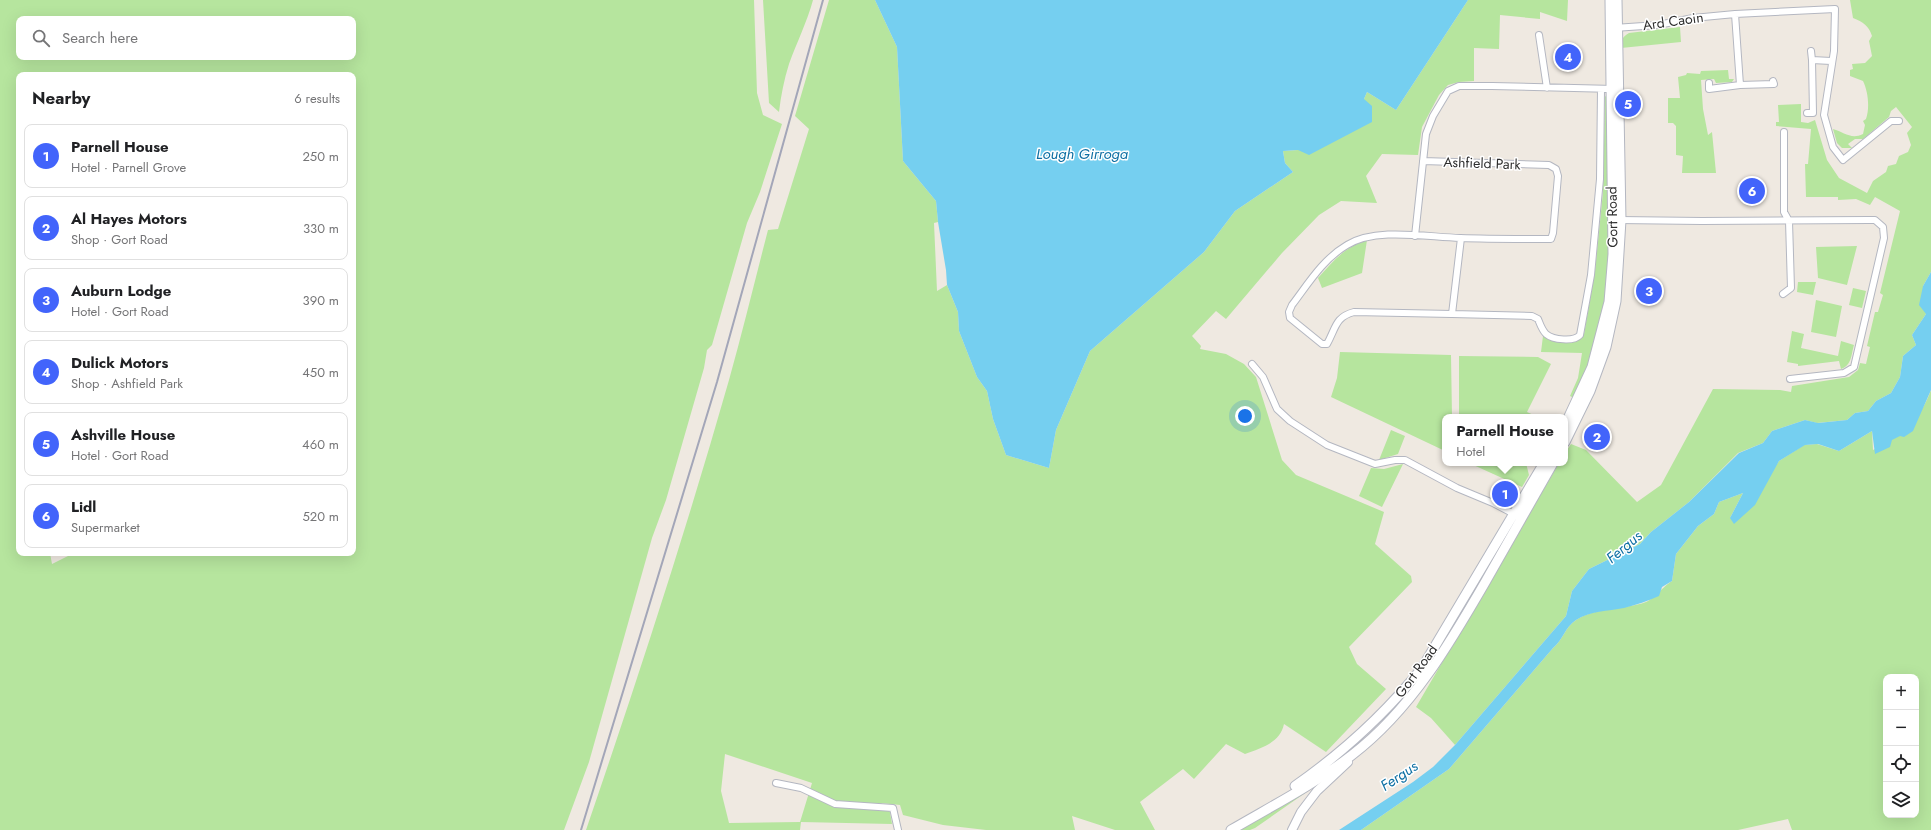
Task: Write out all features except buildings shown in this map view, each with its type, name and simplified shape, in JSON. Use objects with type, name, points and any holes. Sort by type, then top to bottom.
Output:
[{"type":"main road","name":"Gort Road","points":[[1610,0],[1614,28]]},
{"type":"main road","name":"Gort Road","points":[[1568,436],[1590,391],[1606,347],[1616,301],[1614,28],[1617,0]]},
{"type":"main road","name":"Gort Road","points":[[1568,419],[1592,367],[1609,302],[1616,220]]},
{"type":"main road","name":"Gort Road","points":[[1231,830],[1310,779],[1399,697],[1422,668],[1518,517],[1543,466]]},
{"type":"main road","points":[[1310,779],[1353,755],[1408,702],[1431,672],[1460,626],[1518,517],[1551,466]]},
{"type":"street","name":"Ard Caoin","points":[[1614,28],[1658,25],[1693,18],[1735,14],[1835,9],[1834,51],[1831,61],[1824,115],[1833,147],[1843,160],[1891,121],[1899,121]]},
{"type":"street","points":[[1735,14],[1740,85]]},
{"type":"street","points":[[1539,35],[1547,88]]},
{"type":"street","points":[[1807,113],[1813,113],[1811,51]]},
{"type":"street","points":[[1812,60],[1831,61]]},
{"type":"street","points":[[1708,83],[1709,89],[1740,85],[1774,84],[1773,80]]},
{"type":"street","name":"Ashfield Park","points":[[1452,314],[1354,312],[1344,315],[1338,319],[1327,344],[1322,344],[1290,318],[1289,312],[1292,305],[1329,258],[1346,245],[1362,237],[1377,234],[1461,238],[1551,239],[1553,233],[1558,176],[1556,169],[1549,165],[1423,162],[1426,134],[1433,116],[1448,91],[1459,86],[1601,90],[1615,89]]},
{"type":"street","points":[[1461,238],[1452,314],[1532,316],[1538,319],[1542,330],[1551,337],[1575,339],[1580,335],[1591,276],[1600,179],[1601,90]]},
{"type":"street","points":[[1783,294],[1790,288],[1789,221],[1784,212],[1784,132]]},
{"type":"street","points":[[1415,236],[1423,162]]},
{"type":"street","points":[[1616,220],[1875,220],[1884,227],[1884,238],[1854,367],[1844,373],[1790,379]]},
{"type":"street","points":[[1252,364],[1263,377],[1276,408],[1290,421],[1327,445],[1375,464],[1395,460],[1405,460],[1457,488],[1493,503],[1518,517]]},
{"type":"street","points":[[1292,830],[1301,812],[1317,791],[1346,764],[1353,755]]},
{"type":"street","points":[[1310,779],[1317,791]]},
{"type":"street","points":[[776,783],[801,788],[835,804],[893,808],[898,830]]},
{"type":"green space","points":[[0,0],[754,0],[757,93],[763,115],[782,124],[760,192],[747,223],[712,345],[707,350],[704,368],[666,500],[652,538],[589,762],[564,830],[0,830]]},
{"type":"green space","points":[[763,0],[813,0],[789,64],[779,112],[769,103]]},
{"type":"green space","points":[[829,0],[875,0],[897,47],[903,161],[936,201],[938,222],[934,223],[937,291],[947,285],[958,312],[959,331],[977,377],[987,391],[993,419],[1006,455],[1049,468],[1056,430],[1090,351],[1204,252],[1235,211],[1293,172],[1285,163],[1283,151],[1298,150],[1364,99],[1367,92],[1396,110],[1468,0],[1568,0],[1567,21],[1540,12],[1540,19],[1500,15],[1499,49],[1474,48],[1474,81],[1459,82],[1448,85],[1439,95],[1422,127],[1418,155],[1382,154],[1366,176],[1377,203],[1341,201],[1319,215],[1282,253],[1226,319],[1216,311],[1192,336],[1201,346],[1200,349],[1226,354],[1244,364],[1256,377],[1282,460],[1296,475],[1384,512],[1375,544],[1411,576],[1412,582],[1349,647],[1357,664],[1386,689],[1326,752],[1284,724],[1278,736],[1269,744],[1245,754],[1226,744],[1194,779],[1183,769],[1140,802],[1155,830],[1115,830],[1072,816],[1075,830],[986,830],[943,825],[903,815],[900,805],[881,803],[890,812],[892,824],[801,822],[800,830],[586,830],[642,662],[713,437],[768,230],[778,229],[809,129],[795,116]],"holes":[[[725,754],[812,783],[800,822],[729,823],[721,791]]]},
{"type":"green space","points":[[1850,0],[1931,0],[1931,272],[1923,286],[1926,314],[1912,335],[1916,345],[1903,356],[1900,377],[1891,393],[1876,401],[1868,411],[1855,413],[1847,420],[1817,423],[1805,420],[1772,431],[1763,443],[1738,453],[1689,502],[1651,532],[1640,544],[1589,569],[1572,591],[1566,616],[1455,745],[1431,718],[1416,707],[1557,466],[1568,466],[1568,448],[1571,444],[1586,450],[1637,502],[1661,485],[1713,389],[1780,390],[1791,392],[1792,386],[1849,377],[1858,370],[1860,363],[1866,364],[1870,347],[1867,346],[1875,312],[1878,312],[1883,295],[1880,293],[1900,211],[1875,197],[1870,205],[1856,199],[1838,200],[1838,197],[1806,197],[1805,164],[1808,164],[1811,129],[1776,126],[1776,122],[1779,122],[1778,105],[1801,104],[1801,122],[1808,123],[1815,120],[1827,160],[1839,178],[1867,193],[1873,181],[1886,172],[1888,166],[1896,164],[1899,156],[1908,152],[1911,145],[1907,133],[1912,127],[1896,107],[1891,111],[1889,117],[1863,139],[1855,139],[1848,144],[1852,148],[1842,148],[1837,143],[1833,129],[1851,136],[1859,136],[1863,134],[1865,125],[1863,121],[1866,119],[1868,110],[1865,85],[1863,81],[1850,76],[1850,70],[1853,69],[1852,64],[1865,63],[1872,56],[1869,41],[1872,36],[1865,25],[1853,18]]},
{"type":"green space","points":[[1680,27],[1681,42],[1621,48],[1622,39],[1629,33]]},
{"type":"green space","points":[[1728,70],[1729,79],[1734,79],[1732,82],[1716,83],[1714,79],[1701,80],[1703,109],[1708,135],[1712,132],[1716,173],[1682,173],[1683,156],[1676,155],[1676,126],[1673,123],[1668,123],[1668,98],[1680,98],[1678,77],[1686,75],[1687,73],[1700,74],[1701,71]]},
{"type":"green space","points":[[1607,94],[1610,197],[1608,268],[1598,336],[1588,367],[1574,398],[1570,396],[1578,378],[1582,353],[1541,352],[1543,336],[1562,342],[1573,342],[1582,338],[1584,334],[1595,271],[1603,192],[1605,97]]},
{"type":"green space","points":[[1367,240],[1362,273],[1322,288],[1318,278],[1329,266],[1352,246]]},
{"type":"green space","points":[[1857,246],[1847,285],[1818,278],[1816,247]]},
{"type":"green space","points":[[1798,282],[1816,282],[1813,295],[1797,292]]},
{"type":"green space","points":[[1853,288],[1866,291],[1862,308],[1849,305]]},
{"type":"green space","points":[[1816,300],[1842,306],[1836,337],[1811,332]]},
{"type":"green space","points":[[1792,331],[1804,334],[1801,348],[1838,356],[1841,341],[1854,345],[1849,362],[1841,369],[1839,361],[1798,366],[1798,364],[1787,362]]},
{"type":"green space","points":[[1340,352],[1451,355],[1452,414],[1442,414],[1442,450],[1331,397],[1337,378]]},
{"type":"green space","points":[[1459,356],[1538,357],[1551,364],[1527,412],[1531,414],[1459,414]]},
{"type":"green space","points":[[1931,390],[1931,830],[1792,830],[1788,819],[1738,830],[1361,830],[1449,769],[1556,645],[1572,623],[1592,613],[1646,602],[1672,581],[1676,554],[1698,526],[1714,514],[1719,502],[1743,493],[1730,518],[1772,471],[1779,461],[1804,445],[1817,444],[1839,451],[1872,431],[1873,450],[1901,433],[1921,411]]},
{"type":"green space","points":[[1391,430],[1405,436],[1398,454],[1379,460]]},
{"type":"green space","points":[[1403,464],[1382,507],[1359,496],[1371,468],[1384,469]]},
{"type":"green space","points":[[1476,466],[1527,466],[1529,475],[1522,487]]},
{"type":"green space","points":[[1308,788],[1308,791],[1255,828],[1250,830],[1239,830]]},
{"type":"water","name":"Lough Girroga","points":[[875,0],[1468,0],[1396,110],[1367,92],[1364,99],[1372,106],[1372,122],[1309,155],[1298,150],[1283,151],[1285,163],[1293,172],[1235,211],[1204,252],[1090,351],[1056,430],[1049,468],[1006,455],[993,419],[987,391],[977,377],[959,331],[958,312],[947,285],[936,201],[903,161],[897,47]]},
{"type":"water","points":[[1931,272],[1931,390],[1913,431],[1904,437],[1900,436],[1892,440],[1890,447],[1875,454],[1872,431],[1839,451],[1818,444],[1805,445],[1779,461],[1755,505],[1734,524],[1730,518],[1743,493],[1719,502],[1714,514],[1698,526],[1676,554],[1672,581],[1662,587],[1659,596],[1633,606],[1593,613],[1576,620],[1569,626],[1556,645],[1449,769],[1361,830],[1339,830],[1413,782],[1433,767],[1455,745],[1566,616],[1572,591],[1589,569],[1640,544],[1651,532],[1689,502],[1739,453],[1763,443],[1772,431],[1805,420],[1818,423],[1847,420],[1855,413],[1868,411],[1876,401],[1891,393],[1900,377],[1903,356],[1916,345],[1912,335],[1926,314],[1919,305],[1923,286]]},
{"type":"railway","points":[[581,830],[717,382],[823,0]]},
{"type":"place","name":"Dulick Motors","points":[[1568,57]]},
{"type":"place","name":"Ashville House","points":[[1628,104]]},
{"type":"place","name":"Lidl","points":[[1752,191]]},
{"type":"place","name":"Auburn Lodge","points":[[1649,291]]},
{"type":"place","name":"Al Hayes Motors","points":[[1597,437]]},
{"type":"place","name":"Parnell House","points":[[1505,494]]},
{"type":"water label","name":"Fergus","points":[[1624,547]]},
{"type":"water label","name":"Fergus","points":[[1399,776]]}]
